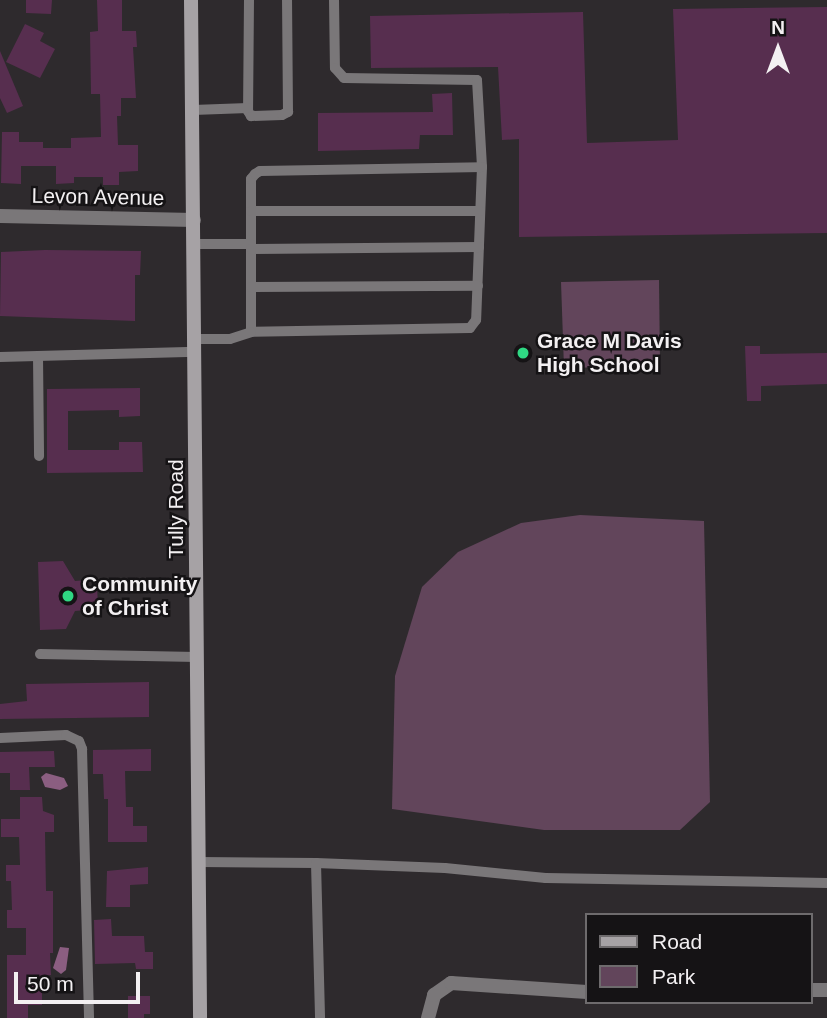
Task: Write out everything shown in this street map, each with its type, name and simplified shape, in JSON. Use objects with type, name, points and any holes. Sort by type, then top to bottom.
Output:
[{"type":"main road","name":"Tully Road","points":[[191,0],[200,1018]]},
{"type":"street","name":"Levon Avenue","points":[[0,216],[194,220]]},
{"type":"street","points":[[428,1018],[430,1002],[438,990],[451,983],[586,992]]},
{"type":"lane","points":[[249,0],[248,108],[251,116],[282,116],[288,112],[287,0]]},
{"type":"lane","points":[[0,357],[196,346],[230,339],[251,331],[470,328],[476,320],[481,211],[482,167],[477,80],[344,78],[337,74],[335,68],[334,0]]},
{"type":"lane","points":[[193,110],[248,108]]},
{"type":"lane","points":[[251,331],[251,179],[260,171],[482,167]]},
{"type":"lane","points":[[251,211],[481,211]]},
{"type":"lane","points":[[195,244],[479,247]]},
{"type":"lane","points":[[251,287],[478,286]]},
{"type":"lane","points":[[38,356],[39,456]]},
{"type":"lane","points":[[40,654],[197,657]]},
{"type":"lane","points":[[0,738],[66,735],[79,741],[82,749],[89,1018]]},
{"type":"lane","points":[[199,862],[445,868],[546,878],[827,883]]},
{"type":"lane","points":[[316,863],[320,1018]]},
{"type":"green space","points":[[659,280],[660,366],[564,368],[561,282]]},
{"type":"green space","points":[[580,515],[704,521],[710,802],[680,830],[544,830],[392,809],[395,676],[422,587],[458,552],[521,523]]},
{"type":"shaded area","points":[[46,773],[64,778],[68,786],[60,790],[45,787],[41,777]]},
{"type":"shaded area","points":[[60,947],[69,948],[66,970],[61,974],[53,968]]},
{"type":"building","points":[[26,0],[52,0],[51,14],[26,13]]},
{"type":"building","points":[[97,0],[122,0],[122,31],[136,31],[137,47],[133,47],[136,98],[121,98],[121,116],[117,116],[118,145],[138,145],[138,171],[119,172],[119,185],[103,185],[103,177],[74,177],[74,183],[56,184],[56,166],[21,166],[21,184],[1,183],[2,132],[19,132],[19,142],[43,142],[43,148],[71,148],[71,138],[101,137],[100,94],[91,94],[90,32],[98,31]]},
{"type":"building","points":[[827,7],[827,233],[519,237],[519,139],[502,140],[498,67],[371,68],[370,16],[583,12],[587,143],[678,140],[673,9]]},
{"type":"building","points":[[25,24],[44,33],[40,41],[55,49],[40,78],[6,62]]},
{"type":"building","points":[[0,51],[23,106],[7,113],[0,98]]},
{"type":"building","points":[[452,93],[453,135],[420,135],[419,149],[318,151],[318,113],[433,112],[432,94]]},
{"type":"building","points":[[141,251],[140,275],[135,275],[135,321],[0,316],[1,252]]},
{"type":"building","points":[[745,346],[760,346],[760,354],[827,353],[827,384],[761,386],[761,401],[747,401]]},
{"type":"building","points":[[140,388],[140,416],[119,417],[119,410],[68,411],[68,450],[119,450],[119,442],[142,442],[143,472],[47,473],[47,389]]},
{"type":"building","name":"Community of Christ","points":[[63,561],[75,581],[87,580],[87,588],[97,587],[98,604],[86,604],[87,610],[75,611],[66,629],[40,630],[38,562]]},
{"type":"building","points":[[149,682],[149,717],[0,719],[0,704],[27,701],[26,684]]},
{"type":"building","points":[[151,749],[151,771],[125,771],[126,807],[133,807],[133,826],[147,826],[147,842],[108,842],[108,799],[104,799],[103,774],[93,774],[93,750]]},
{"type":"building","points":[[54,751],[55,767],[29,767],[30,790],[10,790],[10,773],[0,773],[0,752]]},
{"type":"building","points":[[20,797],[42,797],[43,811],[54,815],[54,832],[45,832],[46,891],[53,891],[53,953],[50,953],[51,975],[42,976],[42,1005],[28,1005],[28,1018],[7,1018],[7,955],[26,955],[26,928],[7,928],[7,910],[12,910],[11,881],[6,881],[6,865],[20,865],[19,837],[1,837],[1,819],[20,819]]},
{"type":"building","points":[[148,867],[148,884],[130,885],[130,907],[106,907],[107,871]]},
{"type":"building","points":[[111,919],[112,936],[144,936],[145,952],[153,952],[153,969],[136,969],[135,963],[95,964],[94,920]]},
{"type":"building","points":[[128,996],[150,996],[150,1014],[144,1014],[144,1018],[128,1018]]},
{"type":"place","name":"Grace M Davis High School","points":[[523,353]]},
{"type":"place","name":"Community of Christ","points":[[68,596]]}]
